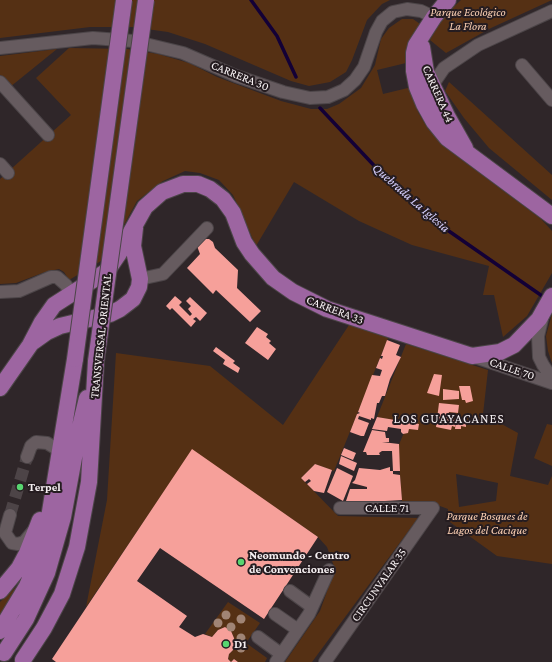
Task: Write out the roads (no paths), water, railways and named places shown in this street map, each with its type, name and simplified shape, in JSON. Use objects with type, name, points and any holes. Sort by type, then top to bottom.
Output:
[{"type":"main road","name":"TRANSVERSAL ORIENTAL","points":[[0,630],[20,600],[38,559],[46,536],[75,359],[124,0]]},
{"type":"main road","name":"TRANSVERSAL ORIENTAL","points":[[22,660],[44,628],[62,594],[77,547],[89,476],[96,361],[146,0]]},
{"type":"main road","name":"CARRERA 44","points":[[448,0],[416,45],[413,62],[417,87],[424,104],[440,130],[471,157],[552,216]]},
{"type":"main road","name":"CARRERA 44","points":[[431,22],[423,44],[422,55],[426,72],[447,116],[471,157]]},
{"type":"main road","name":"CARRERA 33","points":[[0,388],[30,344],[49,310],[67,295],[101,275],[114,261],[139,216],[153,199],[173,186],[198,184],[210,189],[223,199],[233,213],[244,242],[261,265],[273,278],[293,292],[327,309],[472,356]]},
{"type":"main road","name":"CARRERA 33","points":[[30,344],[53,329],[76,321],[110,314],[120,309],[136,295],[140,279],[133,246],[139,216]]},
{"type":"main road","points":[[114,261],[128,266],[140,279]]},
{"type":"main road","points":[[67,295],[62,309],[65,314],[76,321]]},
{"type":"main road","points":[[472,356],[500,352],[514,345],[533,327],[548,304]]},
{"type":"main road","points":[[4,653],[26,619],[47,573],[63,517],[79,431],[96,361]]},
{"type":"main road","points":[[0,591],[22,563],[54,483]]},
{"type":"street","name":"CARRERA 30","points":[[0,48],[93,38],[133,40],[183,53],[236,76],[283,92],[310,98],[328,97],[344,90],[355,80],[364,67],[376,32],[382,21],[393,12],[407,9],[421,11],[431,22]]},
{"type":"street","points":[[424,104],[431,84],[444,68],[478,45],[552,12]]},
{"type":"street","points":[[522,65],[552,100]]},
{"type":"street","points":[[0,82],[48,136]]},
{"type":"street","points":[[140,279],[163,274],[206,228]]},
{"type":"street","points":[[0,292],[19,291],[51,277],[57,277],[66,285],[67,295]]},
{"type":"street","points":[[548,304],[537,344],[539,357],[552,378]]},
{"type":"street","name":"CALLE 70","points":[[472,356],[552,383]]},
{"type":"street","points":[[27,457],[31,446],[42,441],[60,451]]},
{"type":"street","name":"CALLE 71","points":[[340,508],[433,508]]},
{"type":"street","name":"CIRCUNVALAR 35","points":[[325,662],[433,508]]},
{"type":"street","points":[[10,515],[5,533],[12,544],[24,542],[40,521]]},
{"type":"street","points":[[258,637],[278,658],[312,607],[329,570]]},
{"type":"street","points":[[290,591],[312,607]]},
{"type":"street","points":[[275,614],[298,630]]},
{"type":"waterway","name":"Quebrada La Iglesia","points":[[251,0],[277,36],[296,77]]},
{"type":"waterway","name":"Quebrada La Iglesia","points":[[320,108],[382,174],[433,220],[545,298]]},
{"type":"tunnel","points":[[10,515],[27,457]]},
{"type":"place","name":"Terpel","points":[[20,487]]},
{"type":"place","name":"Neomundo - Centro de Convenciones","points":[[241,562]]},
{"type":"place","name":"D1","points":[[226,644]]},
{"type":"district","name":"LOS GUAYACANES","points":[[449,419]]},
{"type":"park label","name":"Parque Ecológico La Flora","points":[[468,19]]},
{"type":"park label","name":"Parque Bosques de Lagos del Cacique","points":[[487,523]]}]
